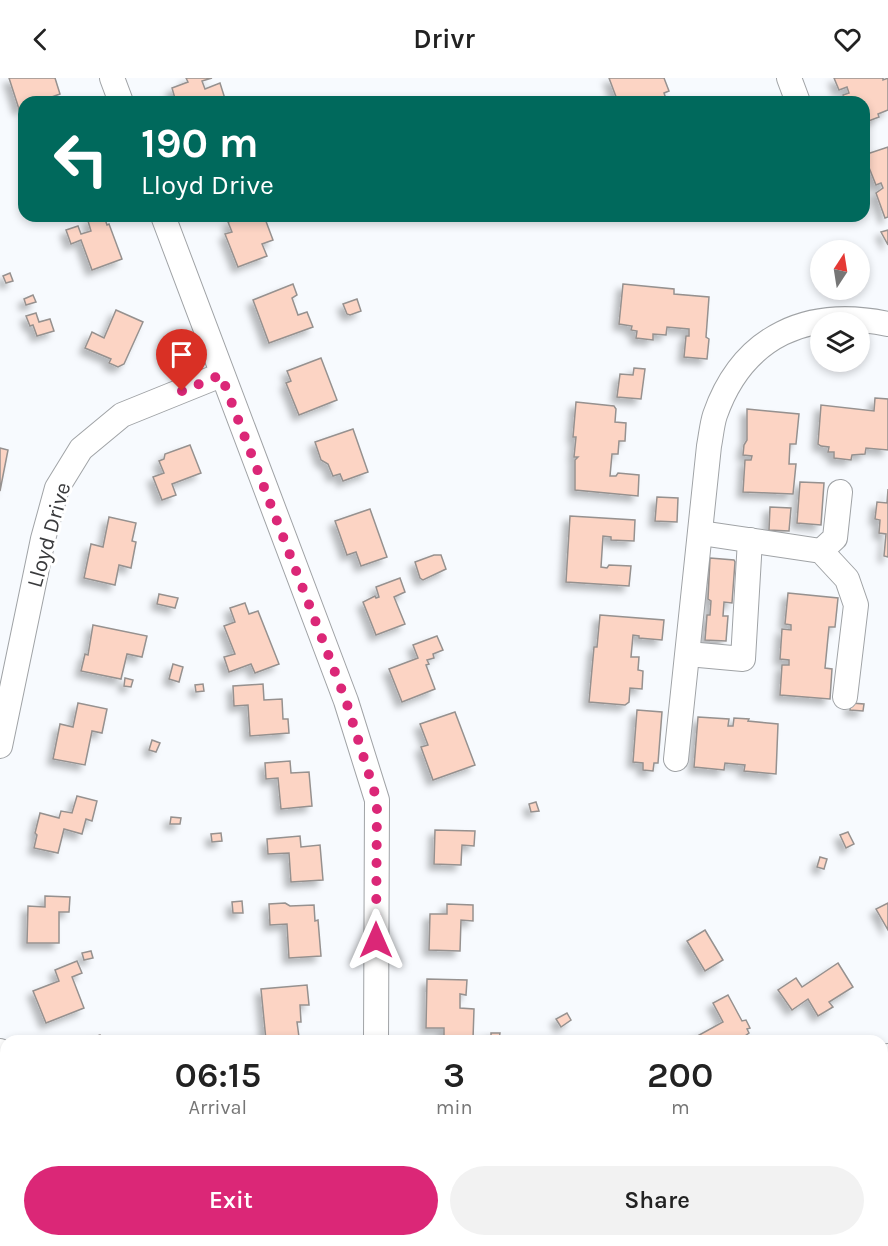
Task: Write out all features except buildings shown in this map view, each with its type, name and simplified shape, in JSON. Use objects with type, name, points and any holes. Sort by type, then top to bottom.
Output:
[{"type":"street","points":[[112,78],[119,96]]},
{"type":"street","points":[[789,78],[796,96]]},
{"type":"street","points":[[165,222],[221,375],[346,701],[377,800],[376,1035]]},
{"type":"street","points":[[676,759],[714,416],[727,390],[751,356],[779,335],[808,322],[850,318],[888,324]]},
{"type":"street","name":"Lloyd Drive","points":[[0,746],[46,529],[57,488],[81,448],[122,415],[221,375]]},
{"type":"street","points":[[821,551],[835,538],[840,492]]},
{"type":"street","points":[[701,533],[821,551],[847,579],[856,605],[845,697]]},
{"type":"street","points":[[688,654],[743,659],[750,540]]},
{"type":"route","points":[[182,391],[221,375],[346,701],[377,800],[376,940]]}]
